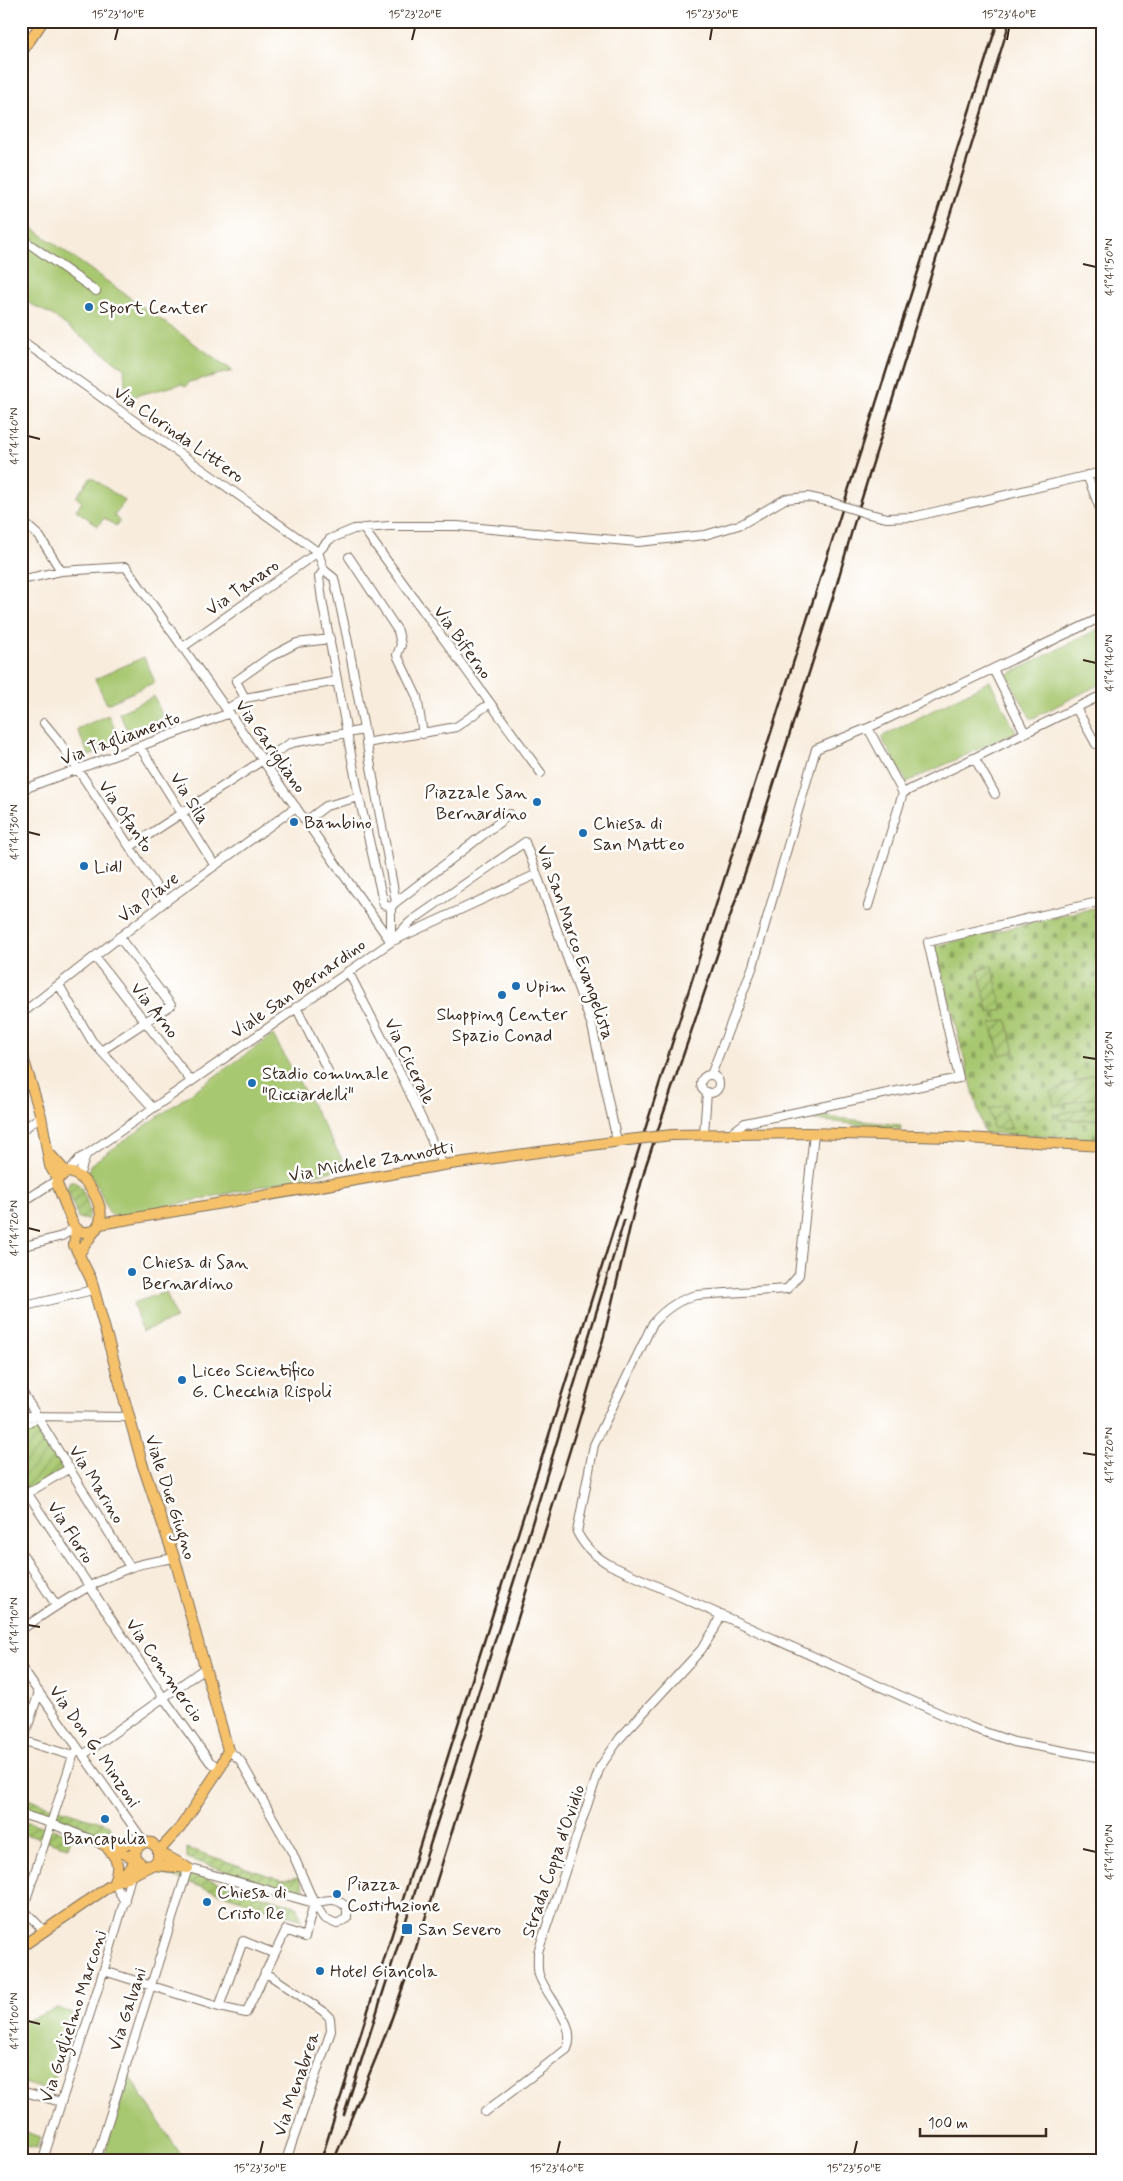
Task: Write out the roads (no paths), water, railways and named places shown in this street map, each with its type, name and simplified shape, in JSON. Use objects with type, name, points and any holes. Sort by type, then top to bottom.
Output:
[{"type":"main road","points":[[21,53],[42,21]]},
{"type":"main road","points":[[21,1051],[41,1116],[50,1166],[57,1180],[67,1172]]},
{"type":"main road","name":"Via Michele Zannotti","points":[[75,1228],[84,1233],[119,1220],[443,1165],[672,1135],[814,1133],[950,1137],[1102,1146]]},
{"type":"main road","points":[[48,1152],[67,1172],[79,1176],[92,1190],[100,1209],[107,1216],[119,1220]]},
{"type":"main road","name":"Viale Due Giugno","points":[[57,1180],[61,1197],[75,1228],[74,1245],[91,1279],[142,1463],[174,1558],[228,1750]]},
{"type":"main road","points":[[79,1255],[84,1244],[97,1228],[100,1209]]},
{"type":"main road","points":[[114,1883],[131,1876],[158,1859],[159,1851],[180,1828],[220,1768],[228,1750]]},
{"type":"main road","points":[[21,1947],[114,1883],[131,1867],[136,1859],[135,1850],[144,1843],[165,1837],[180,1828]]},
{"type":"main road","points":[[102,1844],[144,1843],[155,1845],[159,1851],[188,1868]]},
{"type":"main road","points":[[102,1844],[136,1859],[141,1865],[188,1868]]},
{"type":"main road","points":[[102,1844],[114,1855],[119,1864],[114,1883]]},
{"type":"street","points":[[21,238],[96,291]]},
{"type":"street","name":"Via Clorinda Littero","points":[[21,340],[318,552]]},
{"type":"street","name":"Via Tanaro","points":[[183,647],[318,552],[330,539],[354,529],[389,526],[457,526],[638,542],[705,535],[742,524],[785,499],[808,497],[887,518],[913,517],[1102,472]]},
{"type":"street","points":[[1087,475],[1102,514]]},
{"type":"street","points":[[21,520],[40,537],[61,571],[21,580]]},
{"type":"street","name":"Via Biferno","points":[[363,528],[489,704],[541,773]]},
{"type":"street","points":[[318,552],[324,570],[334,578],[364,730],[394,905],[391,942],[536,874]]},
{"type":"street","points":[[350,557],[398,631],[401,644],[397,655],[417,697],[423,734]]},
{"type":"street","name":"Via Garigliano","points":[[61,571],[126,567],[264,759],[391,942]]},
{"type":"street","points":[[324,570],[319,577],[337,681],[375,875],[384,905],[394,905],[510,814]]},
{"type":"street","points":[[711,1075],[753,966],[816,750],[868,728],[1102,617]]},
{"type":"street","points":[[330,639],[297,643],[270,657],[236,681],[245,698],[337,681]]},
{"type":"street","points":[[992,669],[1026,733]]},
{"type":"street","points":[[904,793],[1102,695]]},
{"type":"street","name":"Via Tagliamento","points":[[21,790],[140,747],[228,711],[245,698]]},
{"type":"street","points":[[366,744],[456,726],[489,704]]},
{"type":"street","points":[[1076,708],[1096,744]]},
{"type":"street","name":"Via Ofanto","points":[[44,723],[166,901]]},
{"type":"street","points":[[868,728],[904,793],[868,906]]},
{"type":"street","points":[[130,848],[291,743],[364,730]]},
{"type":"street","name":"Via Sila","points":[[140,747],[215,866]]},
{"type":"street","points":[[975,759],[995,794]]},
{"type":"street","points":[[306,821],[326,806],[359,797]]},
{"type":"street","name":"Via Piave","points":[[21,1014],[166,901],[296,807]]},
{"type":"street","name":"Viale San Bernardino","points":[[67,1172],[79,1159],[86,1156],[391,942],[410,922],[525,842]]},
{"type":"street","name":"Via San Marco Evangelista","points":[[525,842],[592,1026],[616,1141]]},
{"type":"street","points":[[730,1134],[745,1123],[959,1078],[928,942],[1102,901]]},
{"type":"street","points":[[101,1051],[171,1005],[119,937]]},
{"type":"street","name":"Via Arno","points":[[95,957],[191,1081]]},
{"type":"street","name":"Via Cicerale","points":[[348,971],[405,1082],[443,1165]]},
{"type":"street","points":[[59,985],[92,1041],[152,1108]]},
{"type":"street","points":[[296,1007],[328,1070]]},
{"type":"street","points":[[711,1075],[718,1080],[718,1086],[713,1092],[707,1092],[701,1086],[701,1081],[705,1076],[711,1075]]},
{"type":"street","points":[[21,1088],[31,1082]]},
{"type":"street","points":[[704,1134],[707,1092]]},
{"type":"street","points":[[21,1131],[41,1116]]},
{"type":"street","points":[[814,1133],[799,1275],[787,1289],[697,1295],[684,1298],[662,1312],[653,1322],[594,1445],[576,1532],[583,1545],[594,1556],[610,1565],[970,1727],[1014,1742],[1102,1758]]},
{"type":"street","points":[[79,1176],[86,1156]]},
{"type":"street","points":[[21,1203],[57,1180]]},
{"type":"street","points":[[21,1247],[62,1236],[75,1228]]},
{"type":"street","points":[[21,1307],[93,1290]]},
{"type":"street","name":"Via Marino","points":[[21,1390],[130,1567]]},
{"type":"street","points":[[21,1416],[38,1418],[129,1416]]},
{"type":"street","points":[[21,1426],[38,1418]]},
{"type":"street","points":[[25,1495],[70,1468]]},
{"type":"street","name":"Via Florio","points":[[25,1495],[89,1586]]},
{"type":"street","points":[[21,1552],[56,1605]]},
{"type":"street","points":[[21,1630],[56,1605],[89,1586],[130,1567],[174,1558]]},
{"type":"street","name":"Via Commercio","points":[[89,1586],[163,1697],[210,1762],[220,1768]]},
{"type":"street","name":"Strada Coppa d'Ovidio","points":[[485,2112],[566,2049],[571,2040],[568,2029],[539,1975],[538,1952],[600,1767],[620,1738],[701,1650],[714,1630],[721,1614]]},
{"type":"street","name":"Via Don G. Minzoni","points":[[21,1668],[144,1843]]},
{"type":"street","points":[[38,1692],[22,1743],[73,1756],[205,1668]]},
{"type":"street","points":[[104,1971],[219,2007],[246,2013],[273,1953],[286,1930],[305,1936],[314,1903],[303,1874],[240,1760],[228,1750]]},
{"type":"street","points":[[44,1931],[22,1908],[73,1756]]},
{"type":"street","points":[[21,1814],[50,1823],[102,1844]]},
{"type":"street","points":[[188,1868],[314,1903]]},
{"type":"street","name":"Via Galvani","points":[[96,2160],[188,1868]]},
{"type":"street","name":"Via Guglielmo Marconi","points":[[43,2160],[104,1971],[131,1876]]},
{"type":"street","points":[[114,1883],[125,1902]]},
{"type":"street","points":[[219,2007],[243,1941],[273,1953]]},
{"type":"street","name":"Via Menabrea","points":[[265,1972],[323,2011],[330,2018],[331,2031],[286,2160]]},
{"type":"street","points":[[21,2091],[61,2102]]},
{"type":"railway","points":[[321,2160],[692,980],[998,21]]},
{"type":"railway","points":[[334,2160],[389,2026],[411,1964],[604,1336],[646,1165],[756,840],[834,594],[853,527],[1010,21]]},
{"type":"railway","points":[[344,2115],[526,1543],[624,1221]]},
{"type":"place","name":"Sport Center","points":[[89,307]]},
{"type":"place","name":"Piazzale San Bernardino","points":[[537,802]]},
{"type":"place","name":"Bambino","points":[[294,822]]},
{"type":"place","name":"Chiesa di San Matteo","points":[[583,833]]},
{"type":"place","name":"Lidl","points":[[84,866]]},
{"type":"place","name":"Upim","points":[[516,986]]},
{"type":"place","name":"Shopping Center Spazio Conad","points":[[502,995]]},
{"type":"place","name":"Stadio comunale \"Ricciardelli\"","points":[[252,1083]]},
{"type":"place","name":"Chiesa di San Bernardino","points":[[132,1272]]},
{"type":"place","name":"Liceo Scientifico G. Checchia Rispoli","points":[[182,1380]]},
{"type":"place","name":"Bancapulia","points":[[105,1819]]},
{"type":"place","name":"Piazza Costituzione","points":[[337,1894]]},
{"type":"place","name":"Chiesa di Cristo Re","points":[[207,1902]]},
{"type":"place","name":"San Severo","points":[[407,1929]]},
{"type":"place","name":"Hotel Giancola","points":[[320,1971]]}]
